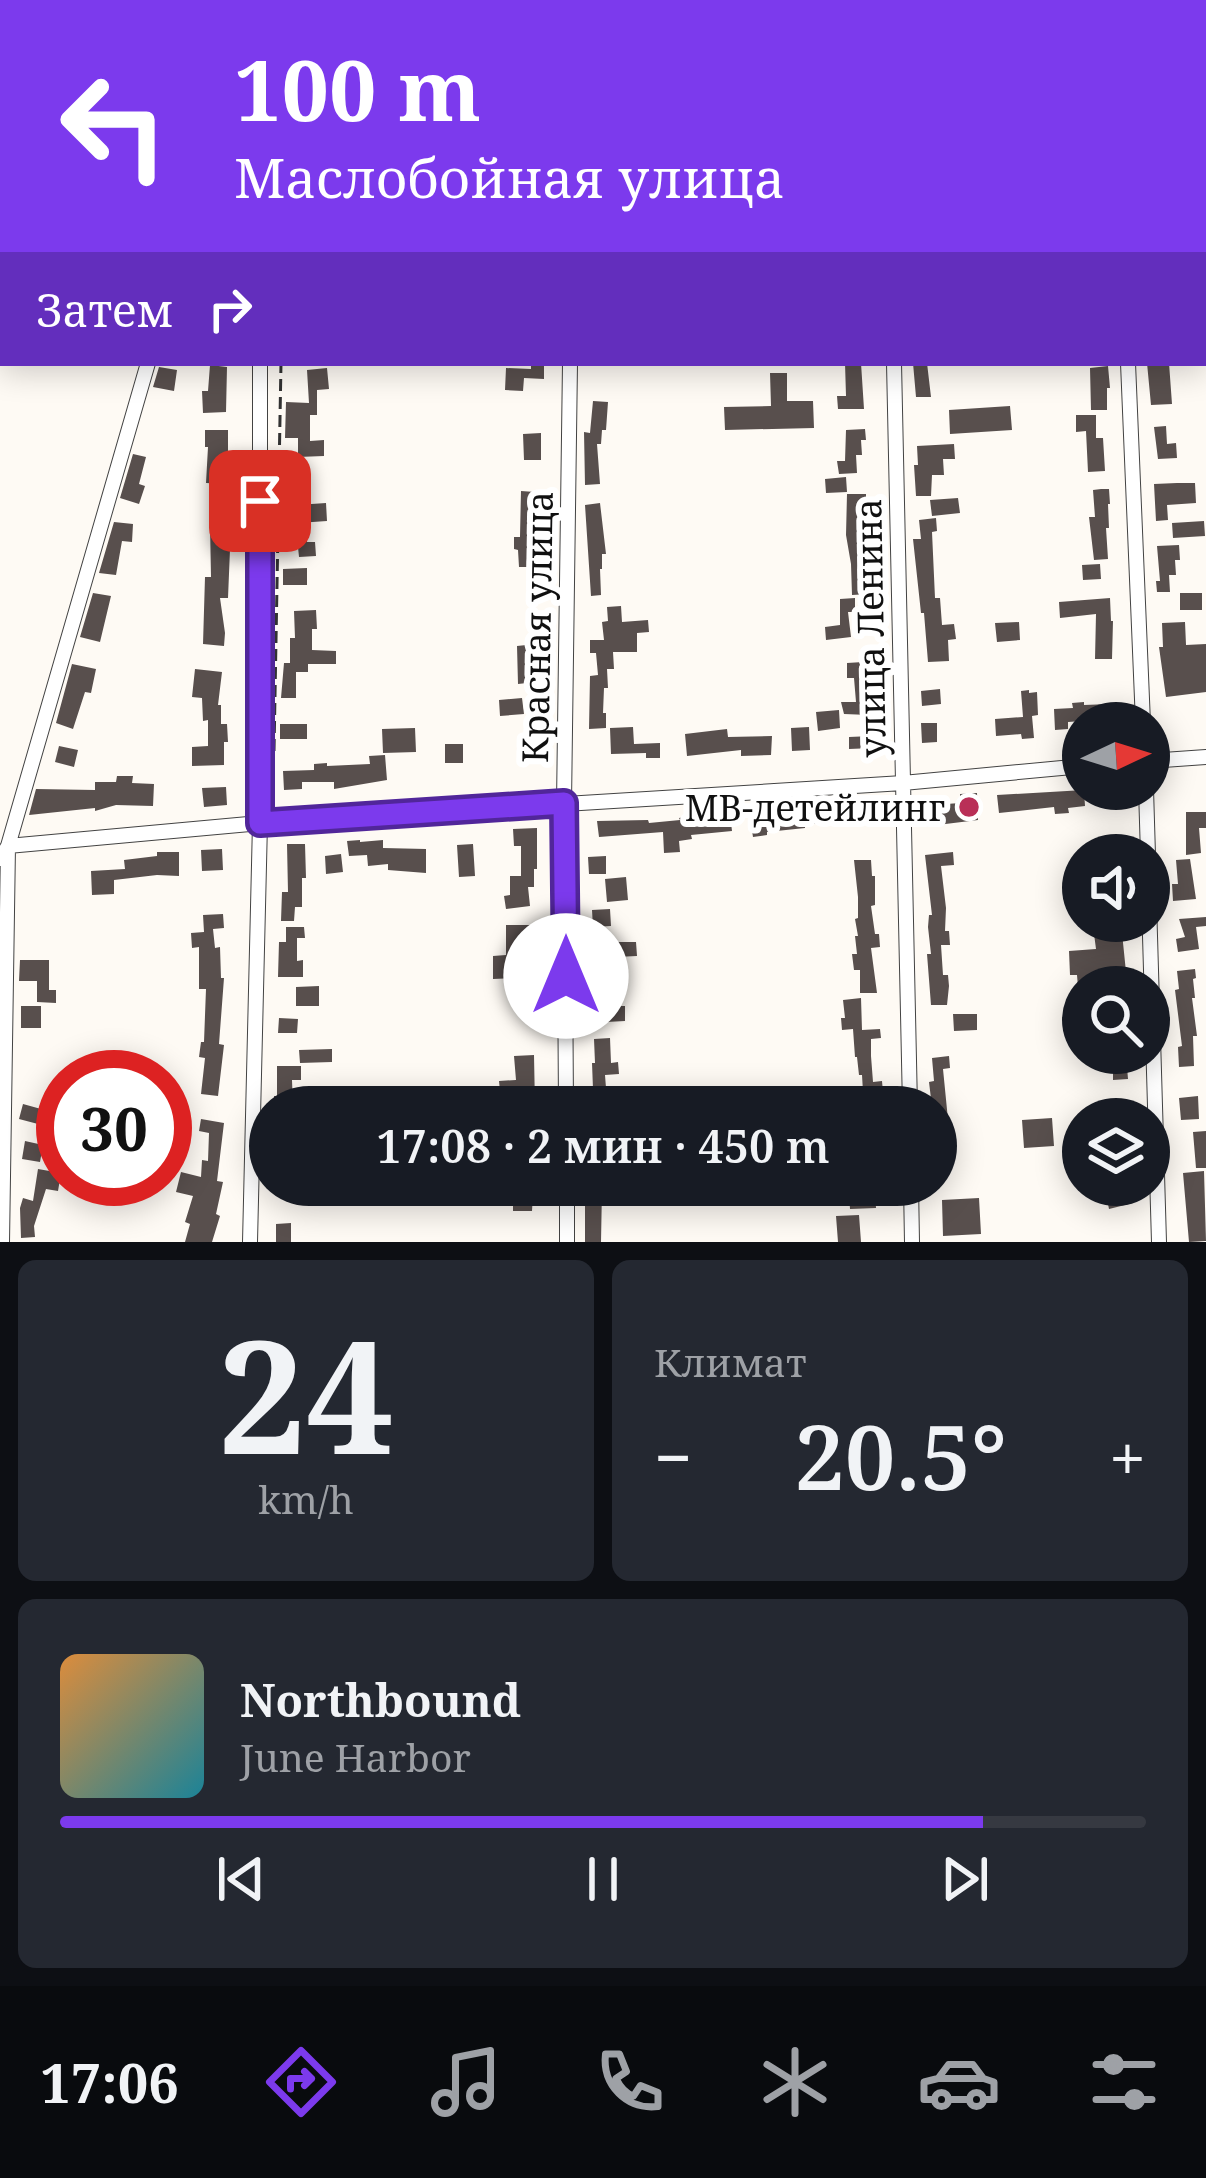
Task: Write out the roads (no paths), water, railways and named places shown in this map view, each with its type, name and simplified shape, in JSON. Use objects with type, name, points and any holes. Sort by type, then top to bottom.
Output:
[{"type":"street","points":[[2,1242],[4,852],[147,366]]},
{"type":"street","points":[[250,1242],[260,823],[260,366]]},
{"type":"street","name":"Красная улица","points":[[566,1086],[570,366]]},
{"type":"street","name":"улица Ленина","points":[[894,366],[910,1086]]},
{"type":"street","points":[[1128,366],[1142,702]]},
{"type":"street","points":[[1170,759],[1206,757]]},
{"type":"street","points":[[4,852],[260,823],[903,783],[1062,768]]},
{"type":"street","points":[[1150,942],[1159,1242]]},
{"type":"street","points":[[567,1206],[567,1242]]},
{"type":"street","points":[[911,1206],[912,1242]]},
{"type":"place","name":"MB-детейлинг","points":[[969,807]]}]
